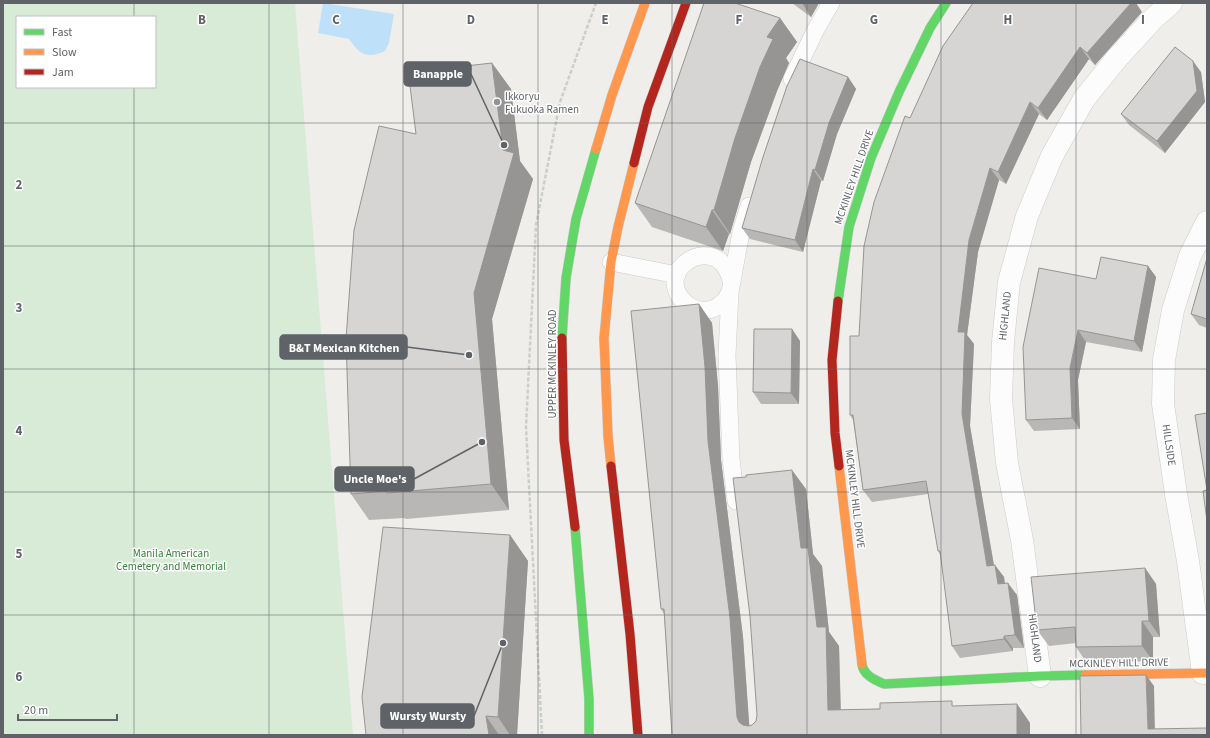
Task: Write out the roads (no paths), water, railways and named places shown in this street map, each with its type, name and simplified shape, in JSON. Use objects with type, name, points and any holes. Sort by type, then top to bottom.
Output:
[{"type":"main road","name":"UPPER MCKINLEY ROAD","points":[[589,735],[588,691],[576,534],[564,440],[562,333],[564,301],[566,278],[576,219],[612,95],[645,3]]},
{"type":"main road","points":[[638,735],[630,634],[608,436],[604,338],[610,265],[648,107],[686,3]]},
{"type":"main road","name":"MCKINLEY HILL DRIVE","points":[[946,3],[930,28],[899,92],[871,158],[849,227],[838,288],[832,360],[835,433],[847,527],[862,669],[871,678],[884,684],[1040,676],[1205,673]]},
{"type":"street","name":"HIGHLAND","points":[[1040,676],[1022,540],[1007,464],[1002,399],[1002,342],[1009,282],[1027,216],[1052,156],[1084,99],[1118,56],[1154,18],[1171,3]]},
{"type":"street","name":"HILLSIDE","points":[[1205,673],[1163,404],[1164,360],[1173,310],[1190,256],[1207,222]]},
{"type":"lane","points":[[786,94],[816,29],[831,3]]},
{"type":"lane","points":[[738,519],[731,459],[727,355],[731,286],[741,232],[752,194]]},
{"type":"lane","points":[[711,256],[721,262],[728,270],[731,286],[724,302],[714,309],[703,310],[692,308],[682,302],[677,291],[676,278],[682,266],[690,258],[711,256]]},
{"type":"lane","points":[[610,265],[676,278]]},
{"type":"water","points":[[323,3],[394,14],[389,43],[385,51],[373,55],[364,54],[357,49],[349,39],[318,33]]},
{"type":"place","name":"Ikkoryu Fukuoka Ramen","points":[[497,102]]},
{"type":"place","name":"Banapple","points":[[504,145]]},
{"type":"place","name":"B&T Mexican Kitchen","points":[[469,355]]},
{"type":"place","name":"Uncle Moe's","points":[[482,442]]},
{"type":"place","name":"Wursty Wursty","points":[[503,643]]},
{"type":"park label","name":"Manila American Cemetery and Memorial","points":[[171,559]]}]
